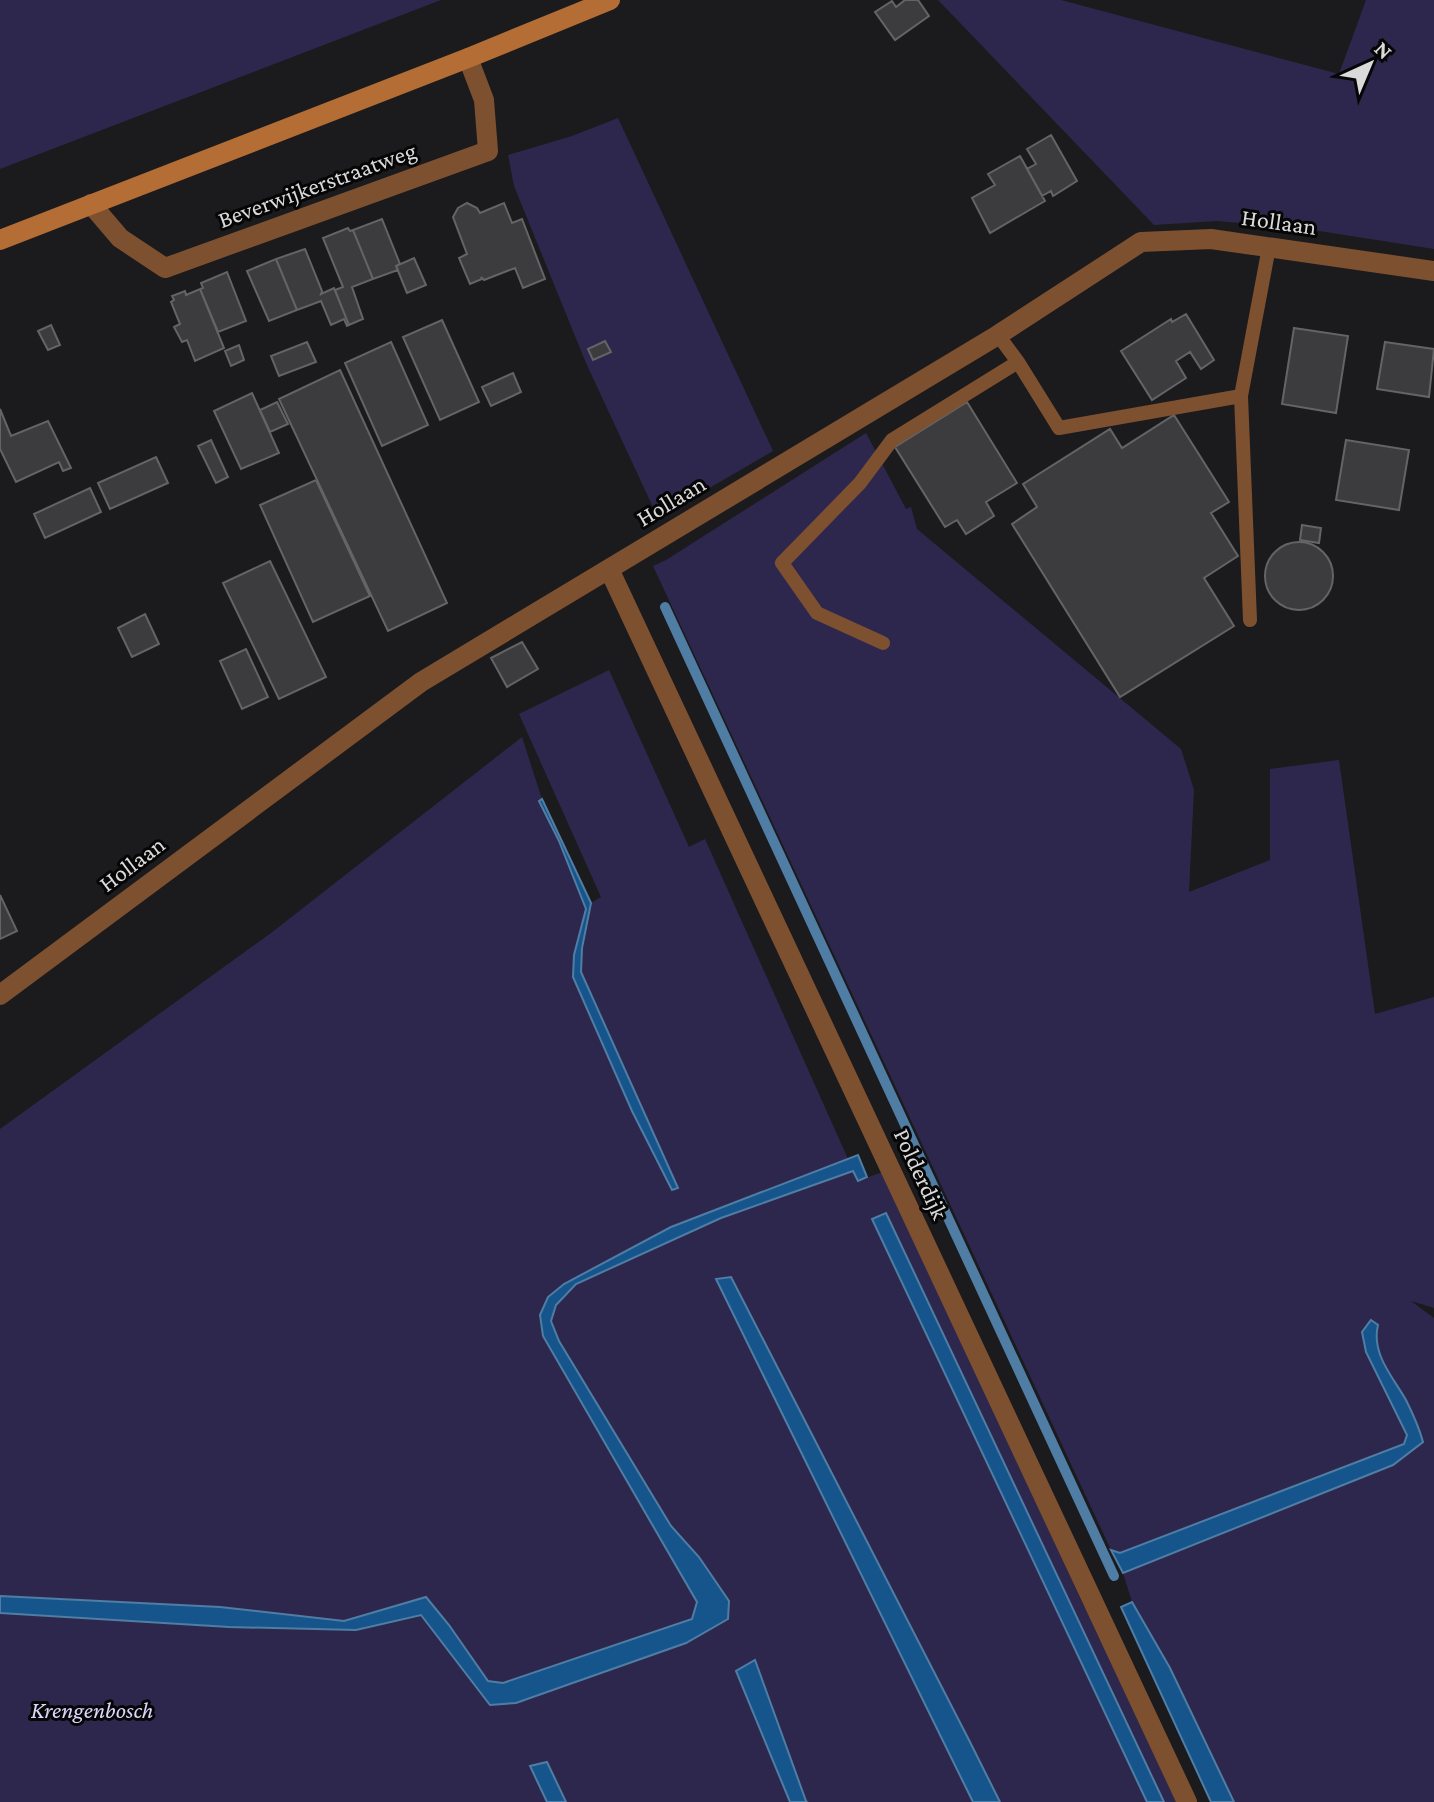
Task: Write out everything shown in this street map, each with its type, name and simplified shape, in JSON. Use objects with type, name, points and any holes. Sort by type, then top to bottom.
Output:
[{"type":"main road","points":[[0,240],[610,0]]},
{"type":"street","name":"Beverwijkerstraatweg","points":[[91,204],[120,238],[165,268],[488,151],[484,100],[468,58]]},
{"type":"street","name":"Hollaan","points":[[0,995],[421,682],[998,335],[1141,242],[1211,239],[1434,271]]},
{"type":"street","name":"Polderdijk","points":[[609,569],[1187,1802]]},
{"type":"lane","points":[[1250,620],[1241,396],[1269,247]]},
{"type":"lane","points":[[998,335],[1059,428],[1241,396]]},
{"type":"lane","points":[[883,643],[817,613],[782,563],[860,483],[892,440],[1018,362]]},
{"type":"green space","points":[[0,0],[441,0],[0,169]]},
{"type":"green space","points":[[938,0],[1061,0],[1339,74],[1366,0],[1434,0],[1434,249],[1300,228],[1217,221],[1154,225]]},
{"type":"green space","points":[[618,118],[773,451],[658,518],[586,363],[514,186],[508,155]]},
{"type":"green space","points":[[866,433],[906,509],[911,507],[917,529],[1181,749],[1194,790],[1189,892],[1270,860],[1270,769],[1339,760],[1375,1014],[1434,997],[1434,1308],[1411,1301],[1434,1318],[1434,1802],[1234,1802],[1170,1668],[1132,1602],[1123,1573],[1393,1465],[1418,1424],[1381,1360],[1375,1338],[1362,1333],[1366,1352],[1407,1435],[1404,1444],[1120,1553],[1111,1550],[653,566]]},
{"type":"green space","points":[[609,670],[689,847],[705,839],[848,1159],[671,1227],[564,1284],[540,1315],[543,1336],[697,1602],[692,1619],[503,1683],[488,1681],[426,1597],[344,1621],[220,1607],[0,1596],[0,1129],[271,933],[522,737],[542,799],[539,801],[587,909],[574,955],[573,978],[671,1190],[678,1188],[581,972],[582,948],[591,903],[601,897],[519,714]]},
{"type":"green space","name":"Krengenbosch","points":[[853,1171],[858,1181],[885,1171],[1080,1598],[1179,1802],[1164,1802],[886,1214],[1012,1512],[1147,1802],[565,1802],[545,1763],[530,1767],[547,1802],[0,1802],[0,1613],[229,1627],[356,1630],[421,1615],[491,1705],[728,1620],[559,1341],[551,1321],[556,1305],[576,1284],[721,1218]]},
{"type":"water","points":[[542,799],[591,903],[582,948],[581,972],[678,1188],[672,1190],[632,1111],[573,977],[574,955],[586,909],[539,801]]},
{"type":"water","points":[[858,1155],[867,1177],[858,1181],[853,1171],[721,1218],[576,1284],[556,1305],[551,1321],[559,1341],[671,1526],[699,1557],[729,1601],[728,1619],[686,1643],[516,1703],[490,1705],[421,1615],[356,1630],[229,1627],[0,1613],[0,1596],[220,1607],[344,1621],[426,1597],[488,1681],[503,1683],[692,1619],[697,1602],[543,1336],[540,1315],[548,1297],[564,1284],[671,1227]]},
{"type":"water","points":[[886,1213],[1164,1802],[1147,1802],[872,1219]]},
{"type":"water","points":[[731,1277],[1000,1802],[973,1802],[716,1279]]},
{"type":"water","points":[[1371,1320],[1378,1325],[1380,1355],[1409,1405],[1423,1442],[1393,1465],[1123,1573],[1111,1550],[1120,1553],[1404,1444],[1407,1435],[1366,1352],[1362,1332]]},
{"type":"water","points":[[1132,1602],[1170,1668],[1234,1802],[1211,1802],[1121,1607]]},
{"type":"water","points":[[755,1660],[807,1802],[790,1802],[736,1671]]},
{"type":"water","points":[[547,1762],[566,1802],[547,1802],[530,1766]]},
{"type":"building","points":[[905,0],[918,0],[929,16],[895,40],[875,12],[892,1],[896,7]]},
{"type":"building","points":[[1051,135],[1077,181],[1053,196],[1051,191],[1042,196],[1027,169],[1036,164],[1027,149]]},
{"type":"building","points":[[1020,156],[1045,201],[990,233],[972,198],[995,185],[988,174]]},
{"type":"building","points":[[467,203],[480,213],[504,203],[512,223],[522,219],[545,279],[523,288],[515,268],[484,280],[481,277],[470,284],[459,258],[467,254],[453,217],[458,208]]},
{"type":"building","points":[[382,219],[400,264],[396,266],[398,270],[373,279],[353,230]]},
{"type":"building","points":[[348,228],[353,230],[373,279],[352,287],[363,319],[349,325],[335,290],[343,287],[323,238]]},
{"type":"building","points":[[305,249],[321,294],[334,288],[349,325],[344,319],[331,325],[321,301],[297,310],[276,259]]},
{"type":"building","points":[[414,258],[426,285],[407,293],[396,266]]},
{"type":"building","points":[[276,259],[297,310],[269,321],[247,271]]},
{"type":"building","points":[[227,272],[246,321],[218,332],[200,289],[203,288],[201,283]]},
{"type":"building","points":[[200,289],[224,348],[195,361],[187,340],[182,342],[174,327],[180,324],[171,302],[174,300],[172,296],[185,291],[186,295]]},
{"type":"building","points":[[1186,314],[1214,360],[1201,369],[1190,352],[1176,361],[1186,378],[1152,400],[1121,351],[1171,319],[1172,322]]},
{"type":"building","points":[[442,320],[479,402],[440,420],[403,337]]},
{"type":"building","points":[[51,325],[60,345],[48,350],[38,331]]},
{"type":"building","points":[[1294,328],[1348,336],[1336,413],[1282,404]]},
{"type":"building","points":[[605,341],[611,352],[593,360],[588,349]]},
{"type":"building","points":[[307,342],[316,362],[279,376],[271,356]]},
{"type":"building","points":[[391,342],[428,425],[382,446],[345,363]]},
{"type":"building","points":[[1385,342],[1434,349],[1429,397],[1377,389]]},
{"type":"building","points":[[239,345],[244,360],[231,366],[225,351]]},
{"type":"building","points":[[340,370],[447,603],[388,631],[279,399]]},
{"type":"building","points":[[513,373],[521,392],[491,406],[482,387]]},
{"type":"building","points":[[252,393],[279,453],[241,469],[214,411]]},
{"type":"building","points":[[277,402],[288,424],[270,432],[260,410]]},
{"type":"building","points":[[967,402],[1017,483],[986,502],[994,516],[966,534],[957,520],[945,527],[895,447]]},
{"type":"building","points":[[0,409],[11,436],[48,421],[71,468],[63,471],[59,462],[16,482],[0,449]]},
{"type":"building","points":[[1174,415],[1229,502],[1211,513],[1238,556],[1204,578],[1234,626],[1120,697],[1012,524],[1037,507],[1023,484],[1110,429],[1122,448]]},
{"type":"building","points":[[211,440],[228,477],[216,483],[198,446]]},
{"type":"building","points":[[1346,440],[1409,450],[1399,510],[1336,500]]},
{"type":"building","points":[[156,457],[168,483],[110,509],[98,483]]},
{"type":"building","points":[[316,480],[370,596],[313,622],[260,505]]},
{"type":"building","points":[[90,488],[101,512],[45,538],[34,514]]},
{"type":"building","points":[[1302,525],[1321,528],[1319,543],[1300,540]]},
{"type":"building","points":[[1306,542],[1327,557],[1333,576],[1331,589],[1323,600],[1306,610],[1292,610],[1275,600],[1267,589],[1265,569],[1275,552],[1286,544]]},
{"type":"building","points":[[270,561],[326,677],[279,699],[223,583]]},
{"type":"building","points":[[145,614],[159,644],[132,657],[118,628]]},
{"type":"building","points":[[522,642],[538,669],[507,687],[491,658]]},
{"type":"building","points":[[246,649],[268,697],[242,709],[220,661]]},
{"type":"building","points":[[0,895],[17,931],[0,939]]},
{"type":"waterway","points":[[665,607],[1114,1576]]}]
